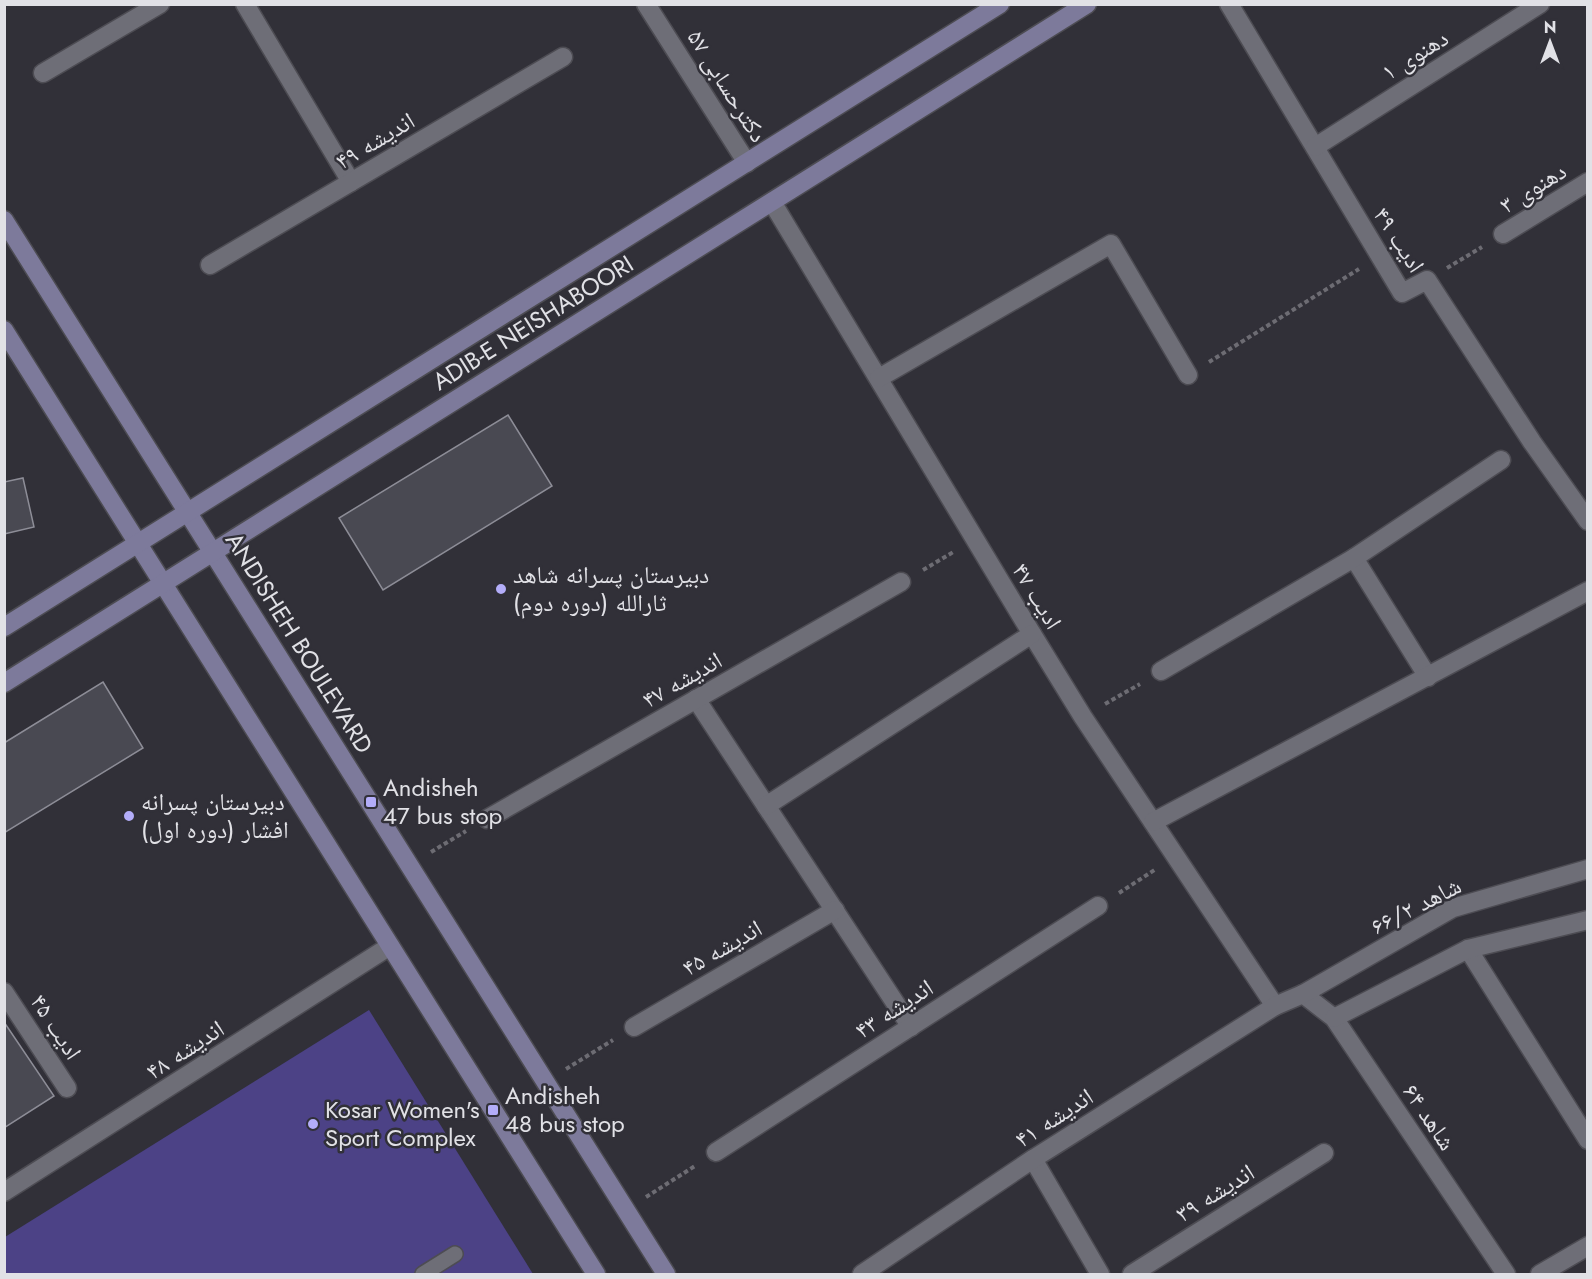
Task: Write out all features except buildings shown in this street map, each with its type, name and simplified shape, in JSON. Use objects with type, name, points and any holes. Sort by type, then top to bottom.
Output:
[{"type":"street","points":[[43,73],[160,4]]},
{"type":"street","points":[[245,4],[351,182]]},
{"type":"street","name":"دکترحسابی ۵۷","points":[[646,4],[747,163]]},
{"type":"street","name":"ADIB-E NEISHABOORI","points":[[4,627],[1000,4]]},
{"type":"street","name":"ADIB-E NEISHABOORI","points":[[4,682],[1087,4]]},
{"type":"street","name":"ادیب ۴۹","points":[[1228,4],[1402,293],[1427,280],[1532,442],[1587,521]]},
{"type":"street","name":"دهنوی ۱","points":[[1315,147],[1540,4]]},
{"type":"street","name":"اندیشه ۴۹","points":[[210,266],[563,57]]},
{"type":"street","name":"دهنوی ۳","points":[[1503,234],[1587,182]]},
{"type":"street","name":"ادیب ۴۷","points":[[772,202],[1083,717],[1275,1006]]},
{"type":"street","name":"ANDISHEH BOULEVARD","points":[[4,220],[214,551],[666,1275]]},
{"type":"street","points":[[879,378],[1111,244],[1188,375]]},
{"type":"street","points":[[4,330],[596,1275]]},
{"type":"street","points":[[1161,671],[1354,558],[1501,460]]},
{"type":"street","points":[[1354,558],[1428,677]]},
{"type":"street","name":"اندیشه ۴۷","points":[[487,819],[901,582]]},
{"type":"street","points":[[1153,822],[1587,591]]},
{"type":"street","points":[[766,806],[1032,634]]},
{"type":"street","points":[[696,699],[911,1027]]},
{"type":"street","name":"شاهد ۶۶/۲","points":[[1275,1006],[1303,994],[1453,909],[1587,869]]},
{"type":"street","name":"اندیشه ۴۳","points":[[716,1152],[1098,906]]},
{"type":"street","name":"اندیشه ۴۵","points":[[634,1027],[835,910]]},
{"type":"street","points":[[1334,1018],[1468,949],[1587,920]]},
{"type":"street","name":"اندیشه ۴۸","points":[[4,1192],[390,946]]},
{"type":"street","points":[[1468,949],[1587,1140]]},
{"type":"street","name":"ادیب ۴۵","points":[[4,992],[67,1088]]},
{"type":"street","name":"شاهد ۶۴","points":[[1303,994],[1334,1018],[1506,1275]]},
{"type":"street","name":"اندیشه ۴۱","points":[[862,1275],[1033,1159],[1275,1006]]},
{"type":"street","name":"اندیشه ۳۹","points":[[1132,1275],[1324,1153]]},
{"type":"street","points":[[1033,1159],[1100,1275]]},
{"type":"street","points":[[1540,1275],[1587,1246]]},
{"type":"lane","points":[[423,1275],[455,1254]]},
{"type":"path","points":[[1427,280],[1503,234]]},
{"type":"path","points":[[1188,375],[1380,256]]},
{"type":"path","points":[[901,582],[975,540]]},
{"type":"path","points":[[1083,717],[1161,671]]},
{"type":"path","points":[[410,865],[487,819]]},
{"type":"path","points":[[1098,906],[1176,856]]},
{"type":"path","points":[[545,1082],[634,1027]]},
{"type":"path","points":[[626,1210],[716,1152]]},
{"type":"shaded area","name":"Kosar Women's Sport Complex","points":[[369,1010],[533,1274],[5,1274],[5,1237]]},
{"type":"place","name":"دبیرستان پسرانه شاهد ثارالله (دوره دوم)","points":[[501,589]]},
{"type":"place","name":"Andisheh 47 bus stop","points":[[371,802]]},
{"type":"place","name":"دبیرستان پسرانه افشار (دوره اول)","points":[[129,816]]},
{"type":"place","name":"Andisheh 48 bus stop","points":[[493,1110]]},
{"type":"place","name":"Kosar Women's Sport Complex","points":[[313,1124]]}]
